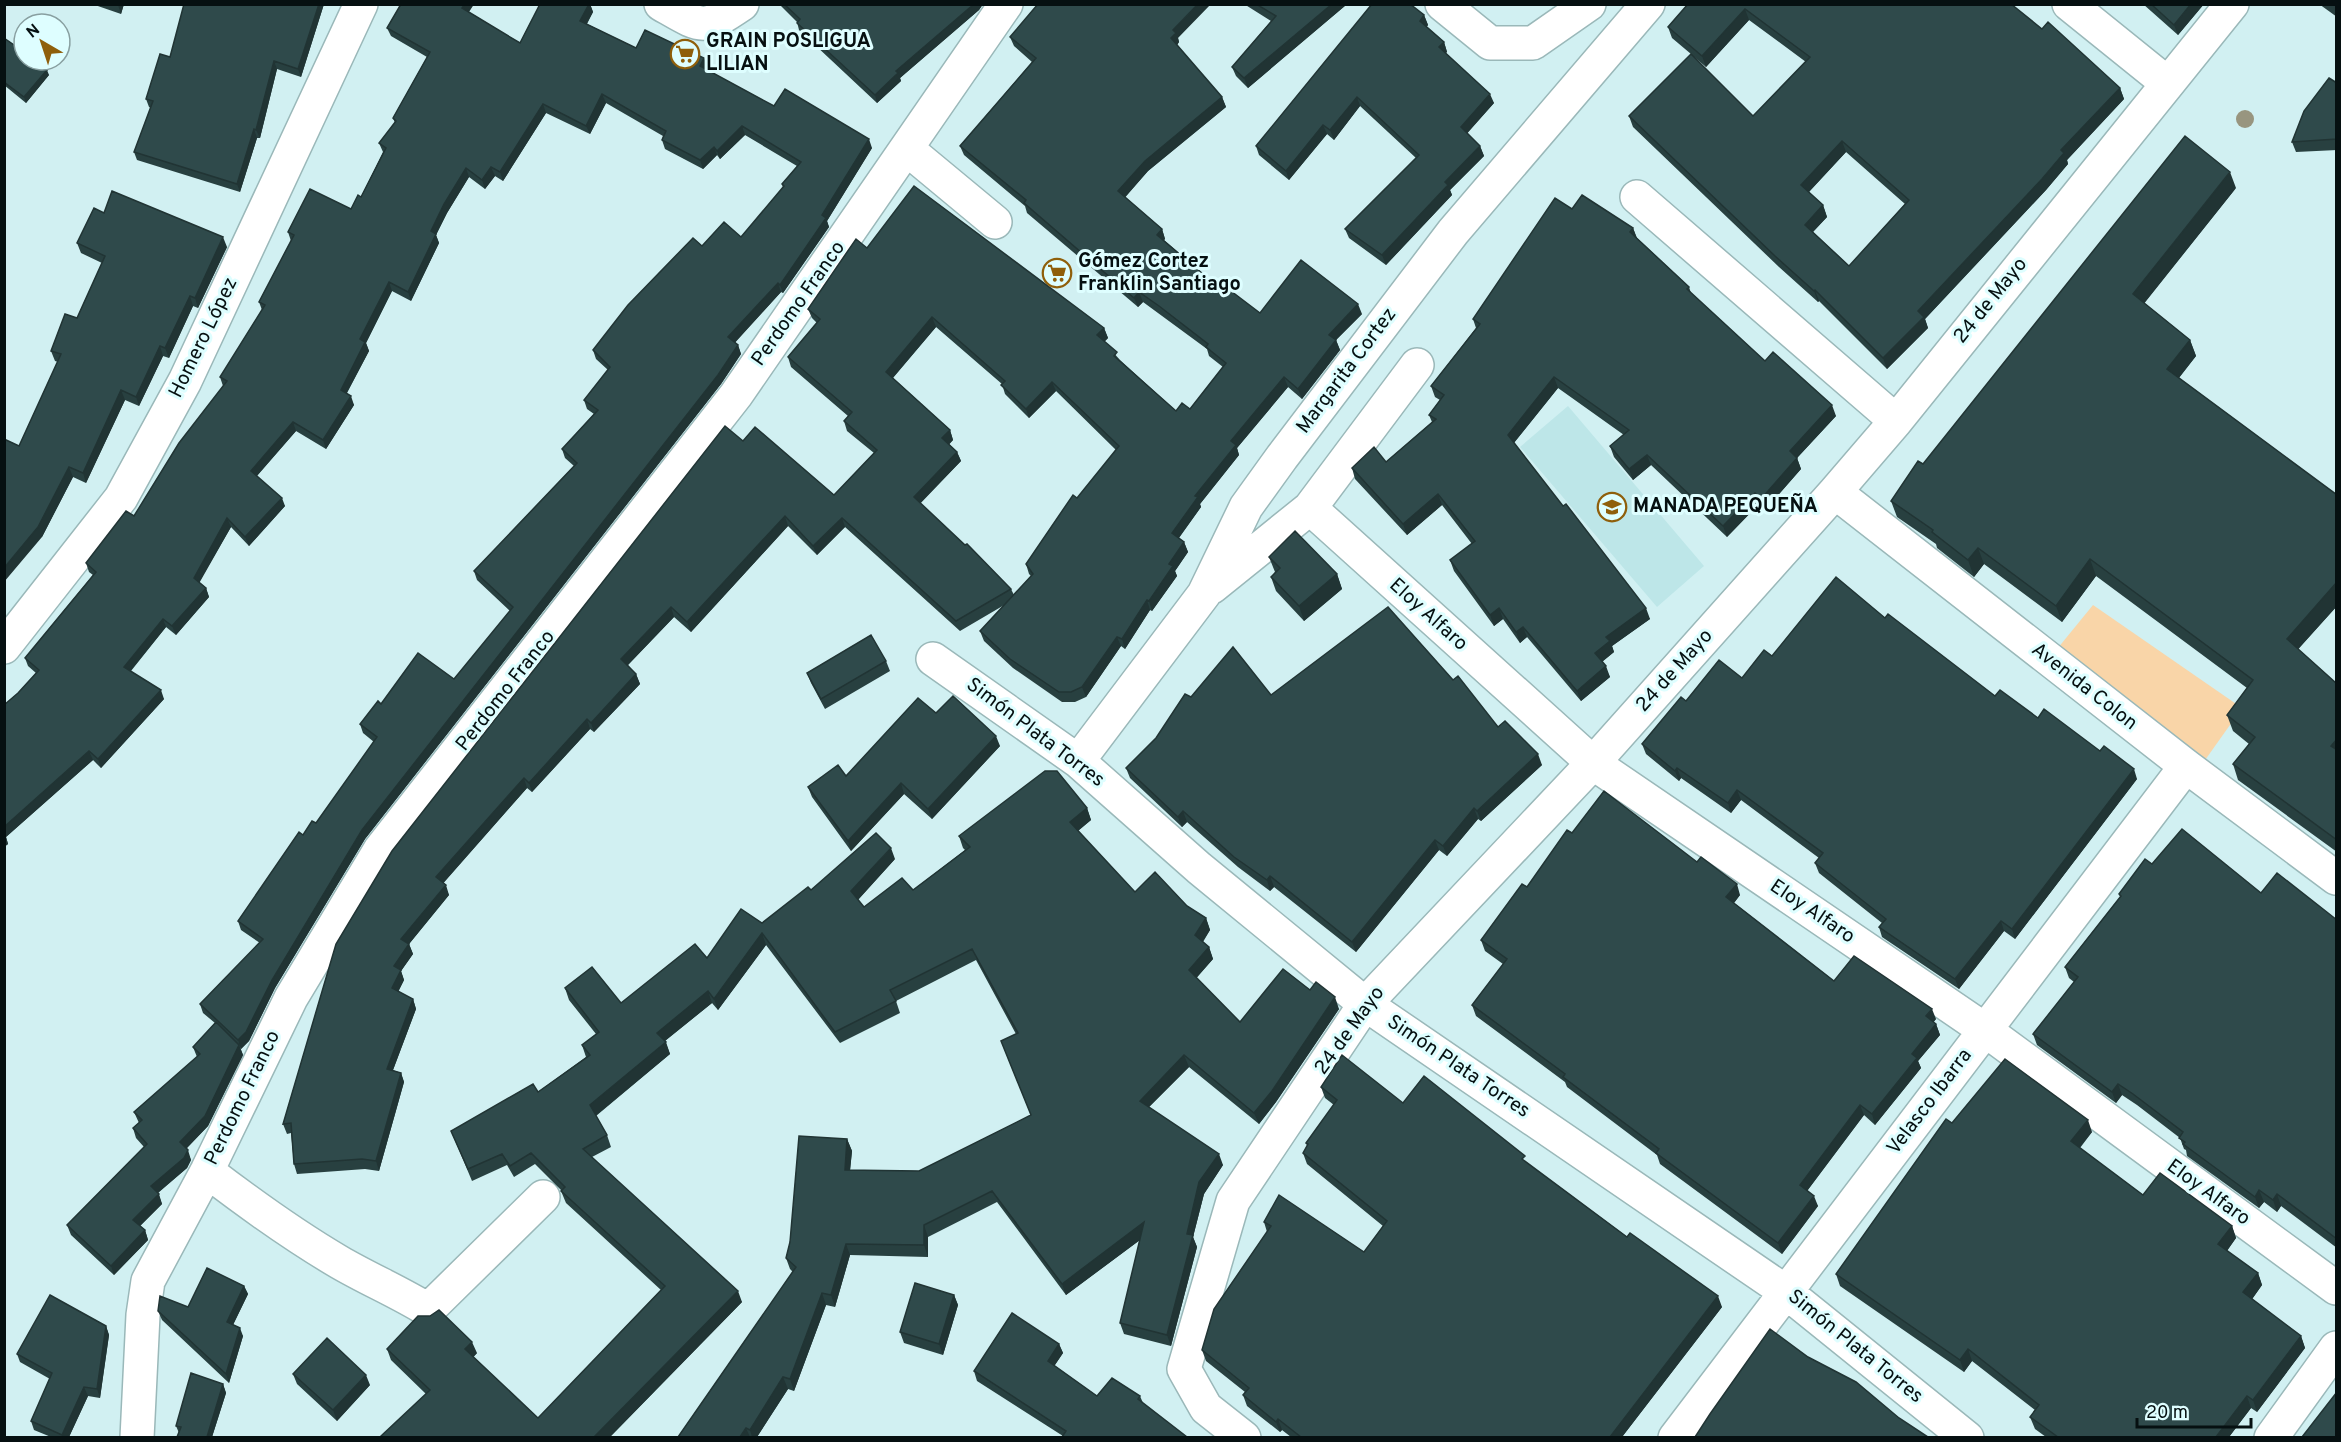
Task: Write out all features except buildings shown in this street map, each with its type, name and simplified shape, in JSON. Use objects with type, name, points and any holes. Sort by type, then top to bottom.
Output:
[{"type":"street","name":"Homero López","points":[[4,647],[121,498],[185,381],[361,4]]},
{"type":"street","points":[[661,4],[699,25],[712,24],[742,4]]},
{"type":"street","name":"Perdomo Franco","points":[[137,1437],[143,1316],[148,1281],[207,1171],[291,998],[380,850],[736,395],[1006,4]]},
{"type":"street","points":[[1442,4],[1490,43],[1533,43],[1589,4]]},
{"type":"street","name":"Margarita Cortez","points":[[1078,761],[1204,594],[1246,507],[1282,457],[1453,232],[1648,4]]},
{"type":"street","points":[[2069,4],[2167,83]]},
{"type":"street","name":"24 de Mayo","points":[[1244,1437],[1206,1408],[1184,1369],[1233,1201],[1365,1004],[1593,763],[1835,492],[1896,420],[2232,4]]},
{"type":"street","points":[[907,149],[995,222]]},
{"type":"street","points":[[1637,197],[1896,420]]},
{"type":"street","points":[[1204,594],[1310,508],[1417,364]]},
{"type":"street","name":"Avenida Colon","points":[[1835,492],[2186,766],[2337,878]]},
{"type":"street","name":"Eloy Alfaro","points":[[1310,508],[1593,763],[1985,1030],[2337,1288]]},
{"type":"street","name":"Simón Plata Torres","points":[[933,659],[1078,761],[1199,868],[1365,1004],[1786,1292],[1967,1437]]},
{"type":"street","name":"Velasco Ibarra","points":[[1675,1437],[2186,766]]},
{"type":"street","points":[[207,1171],[282,1226],[341,1264],[389,1286],[428,1310],[543,1197]]},
{"type":"street","points":[[2271,1437],[2337,1348]]},
{"type":"shaded area","name":"MANADA PEQUEÑA","points":[[1568,406],[1704,566],[1657,607],[1520,447]]},
{"type":"shaded area","points":[[2093,605],[2242,708],[2198,770],[2053,654]]},
{"type":"place","name":"GRAIN POSLIGUA LILIAN","points":[[685,54]]},
{"type":"place","name":"Gómez Cortez Franklin Santiago","points":[[1057,273]]},
{"type":"place","name":"MANADA PEQUEÑA","points":[[1612,507]]}]
